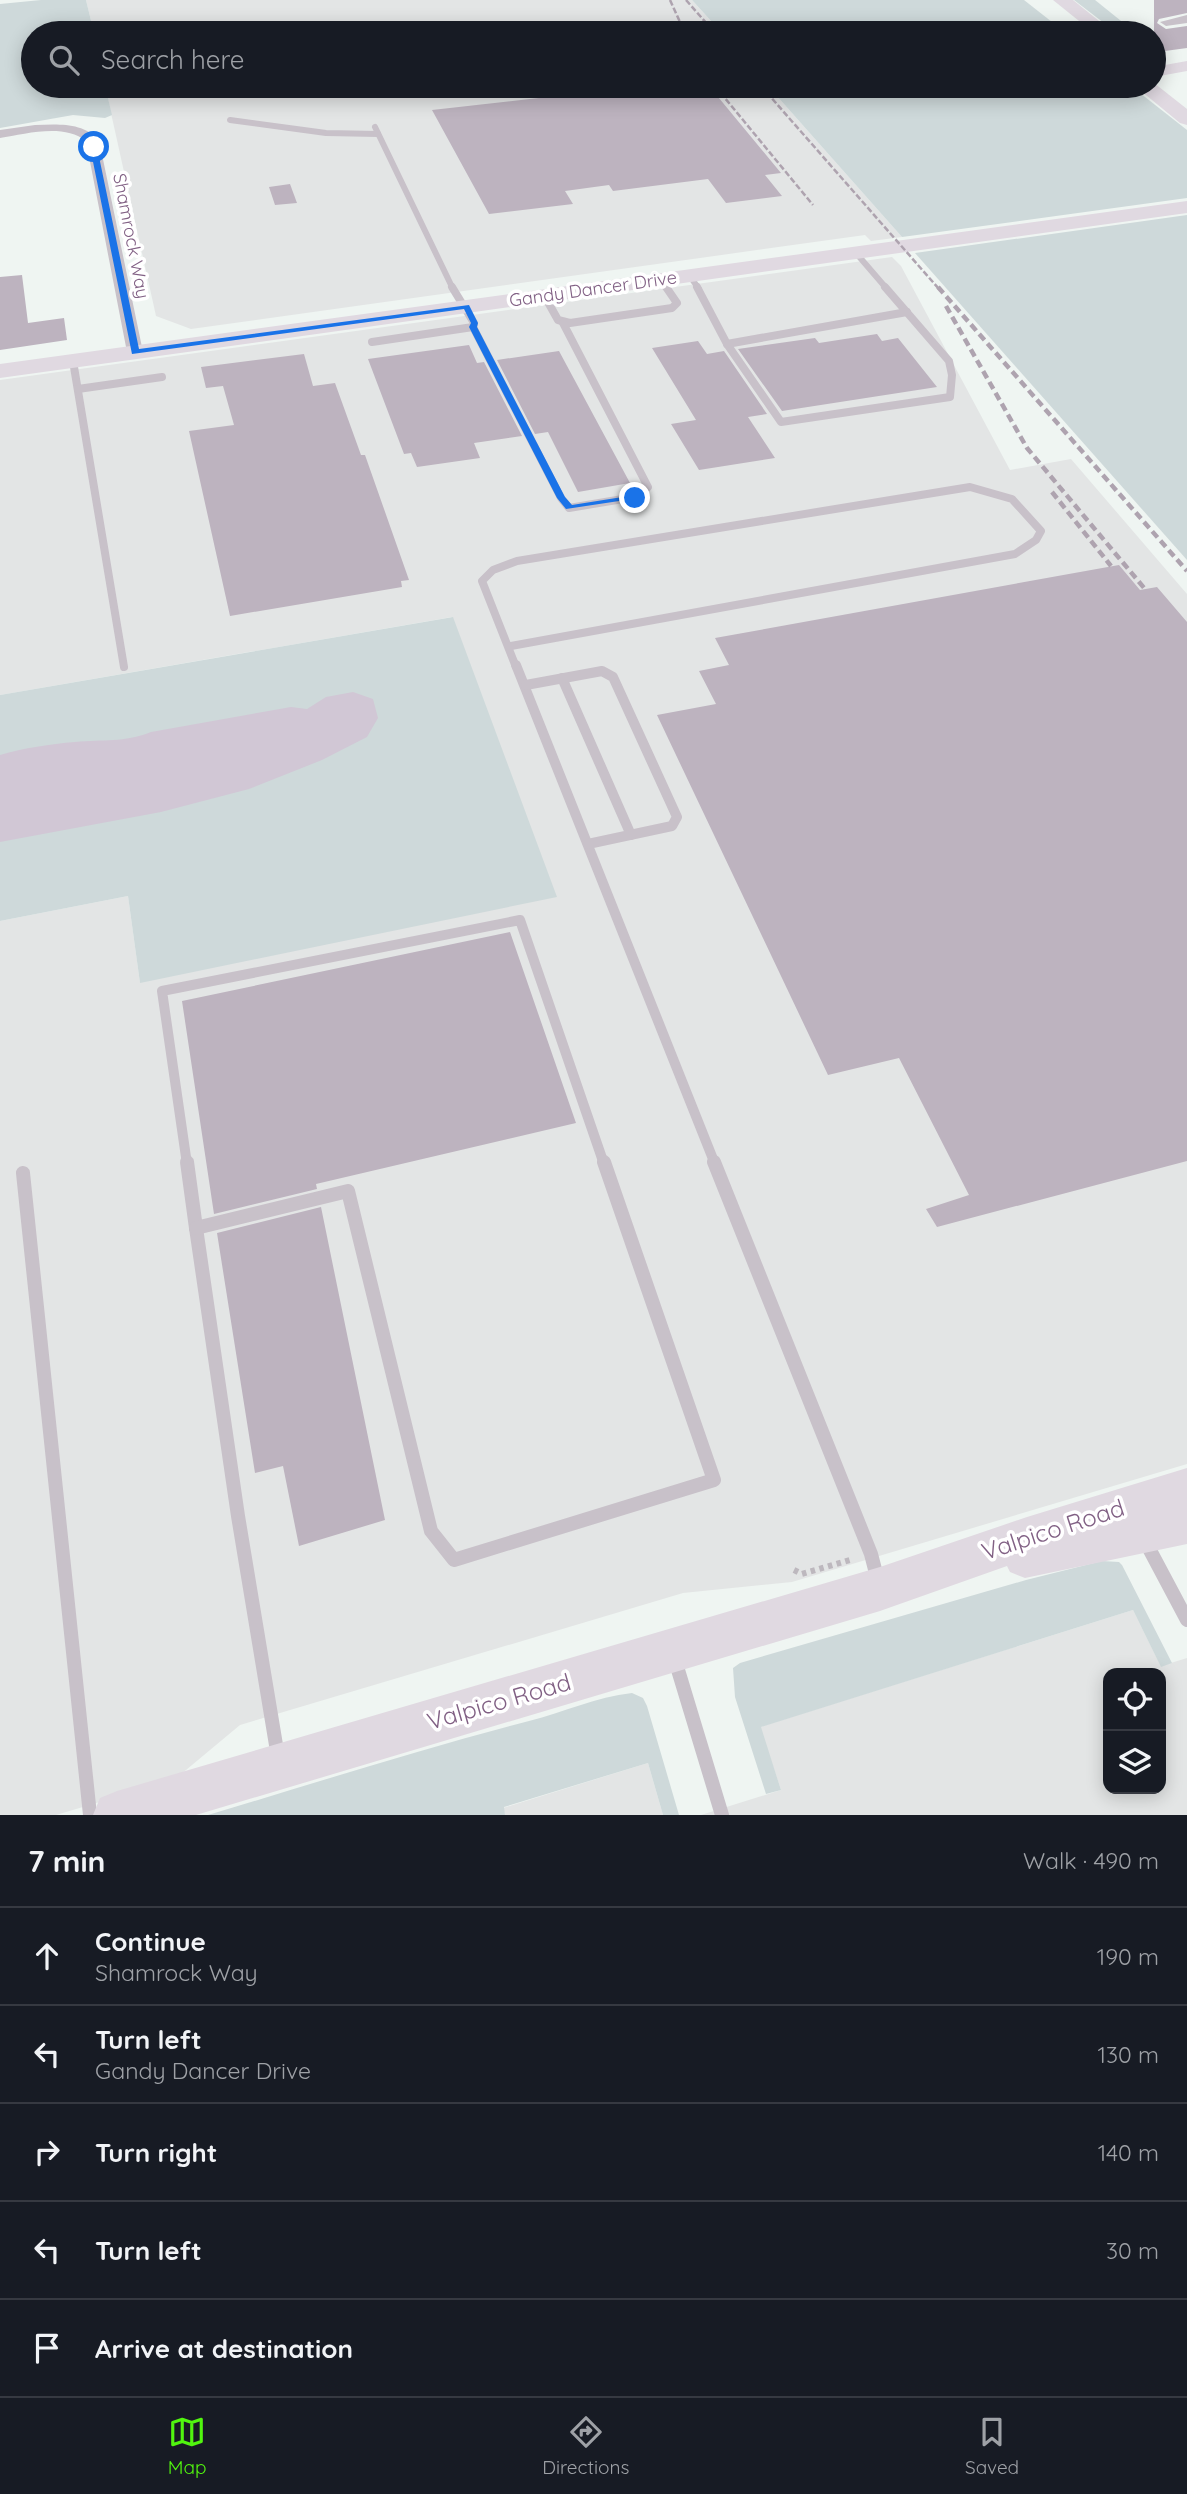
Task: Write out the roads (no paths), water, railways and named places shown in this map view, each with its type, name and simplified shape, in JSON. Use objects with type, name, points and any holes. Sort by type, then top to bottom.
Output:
[{"type":"main road","points":[[1055,4],[1069,21]]},
{"type":"main road","points":[[1055,4],[1084,21]]},
{"type":"main road","points":[[1166,85],[1187,97]]},
{"type":"main road","points":[[1166,94],[1187,119]]},
{"type":"street","points":[[1166,22],[1187,19]]},
{"type":"street","points":[[1166,73],[1187,66]]},
{"type":"street","points":[[1166,76],[1187,74]]},
{"type":"street","name":"Shamrock Way","points":[[0,134],[59,129],[88,135],[94,147],[135,352]]},
{"type":"street","name":"Gandy Dancer Drive","points":[[0,371],[1187,206]]},
{"type":"street","name":"Valpico Road","points":[[117,1815],[672,1651],[876,1571],[1027,1538],[1187,1488]]},
{"type":"street","name":"Valpico Road","points":[[876,1571],[1187,1523]]},
{"type":"lane","points":[[230,120],[326,133],[377,131],[449,284],[466,306],[474,323],[473,327],[561,498],[569,508],[635,498],[649,488],[563,323],[558,320],[544,295]]},
{"type":"lane","points":[[689,275],[705,298],[727,344],[781,422],[950,397],[952,375],[949,361],[856,253]]},
{"type":"lane","points":[[563,323],[672,308],[677,303],[661,279]]},
{"type":"lane","points":[[727,344],[908,312]]},
{"type":"lane","points":[[372,342],[473,327]]},
{"type":"lane","points":[[73,361],[124,667]]},
{"type":"lane","points":[[78,389],[162,377]]},
{"type":"lane","points":[[511,646],[1015,555],[1037,540],[1041,531],[1019,501],[1002,492],[970,487],[517,561],[493,570],[482,581],[511,646],[876,1571]]},
{"type":"lane","points":[[526,685],[602,671],[613,677],[677,817],[672,826],[588,844]]},
{"type":"lane","points":[[562,678],[631,835]]},
{"type":"lane","points":[[197,1228],[348,1191],[431,1531],[454,1560],[714,1480],[520,920],[162,991],[238,1517],[279,1767]]},
{"type":"lane","points":[[23,1173],[90,1815]]},
{"type":"lane","points":[[1140,1532],[1187,1620]]},
{"type":"lane","points":[[672,1651],[722,1815]]},
{"type":"railway","points":[[670,0],[680,21]]},
{"type":"railway","points":[[686,0],[704,21]]},
{"type":"railway","points":[[725,98],[813,205]]},
{"type":"railway","points":[[772,98],[939,289]]},
{"type":"railway","points":[[938,287],[1187,571]]},
{"type":"railway","points":[[946,306],[1027,448],[1145,589]]},
{"type":"railway","points":[[1052,492],[1111,566]]}]
